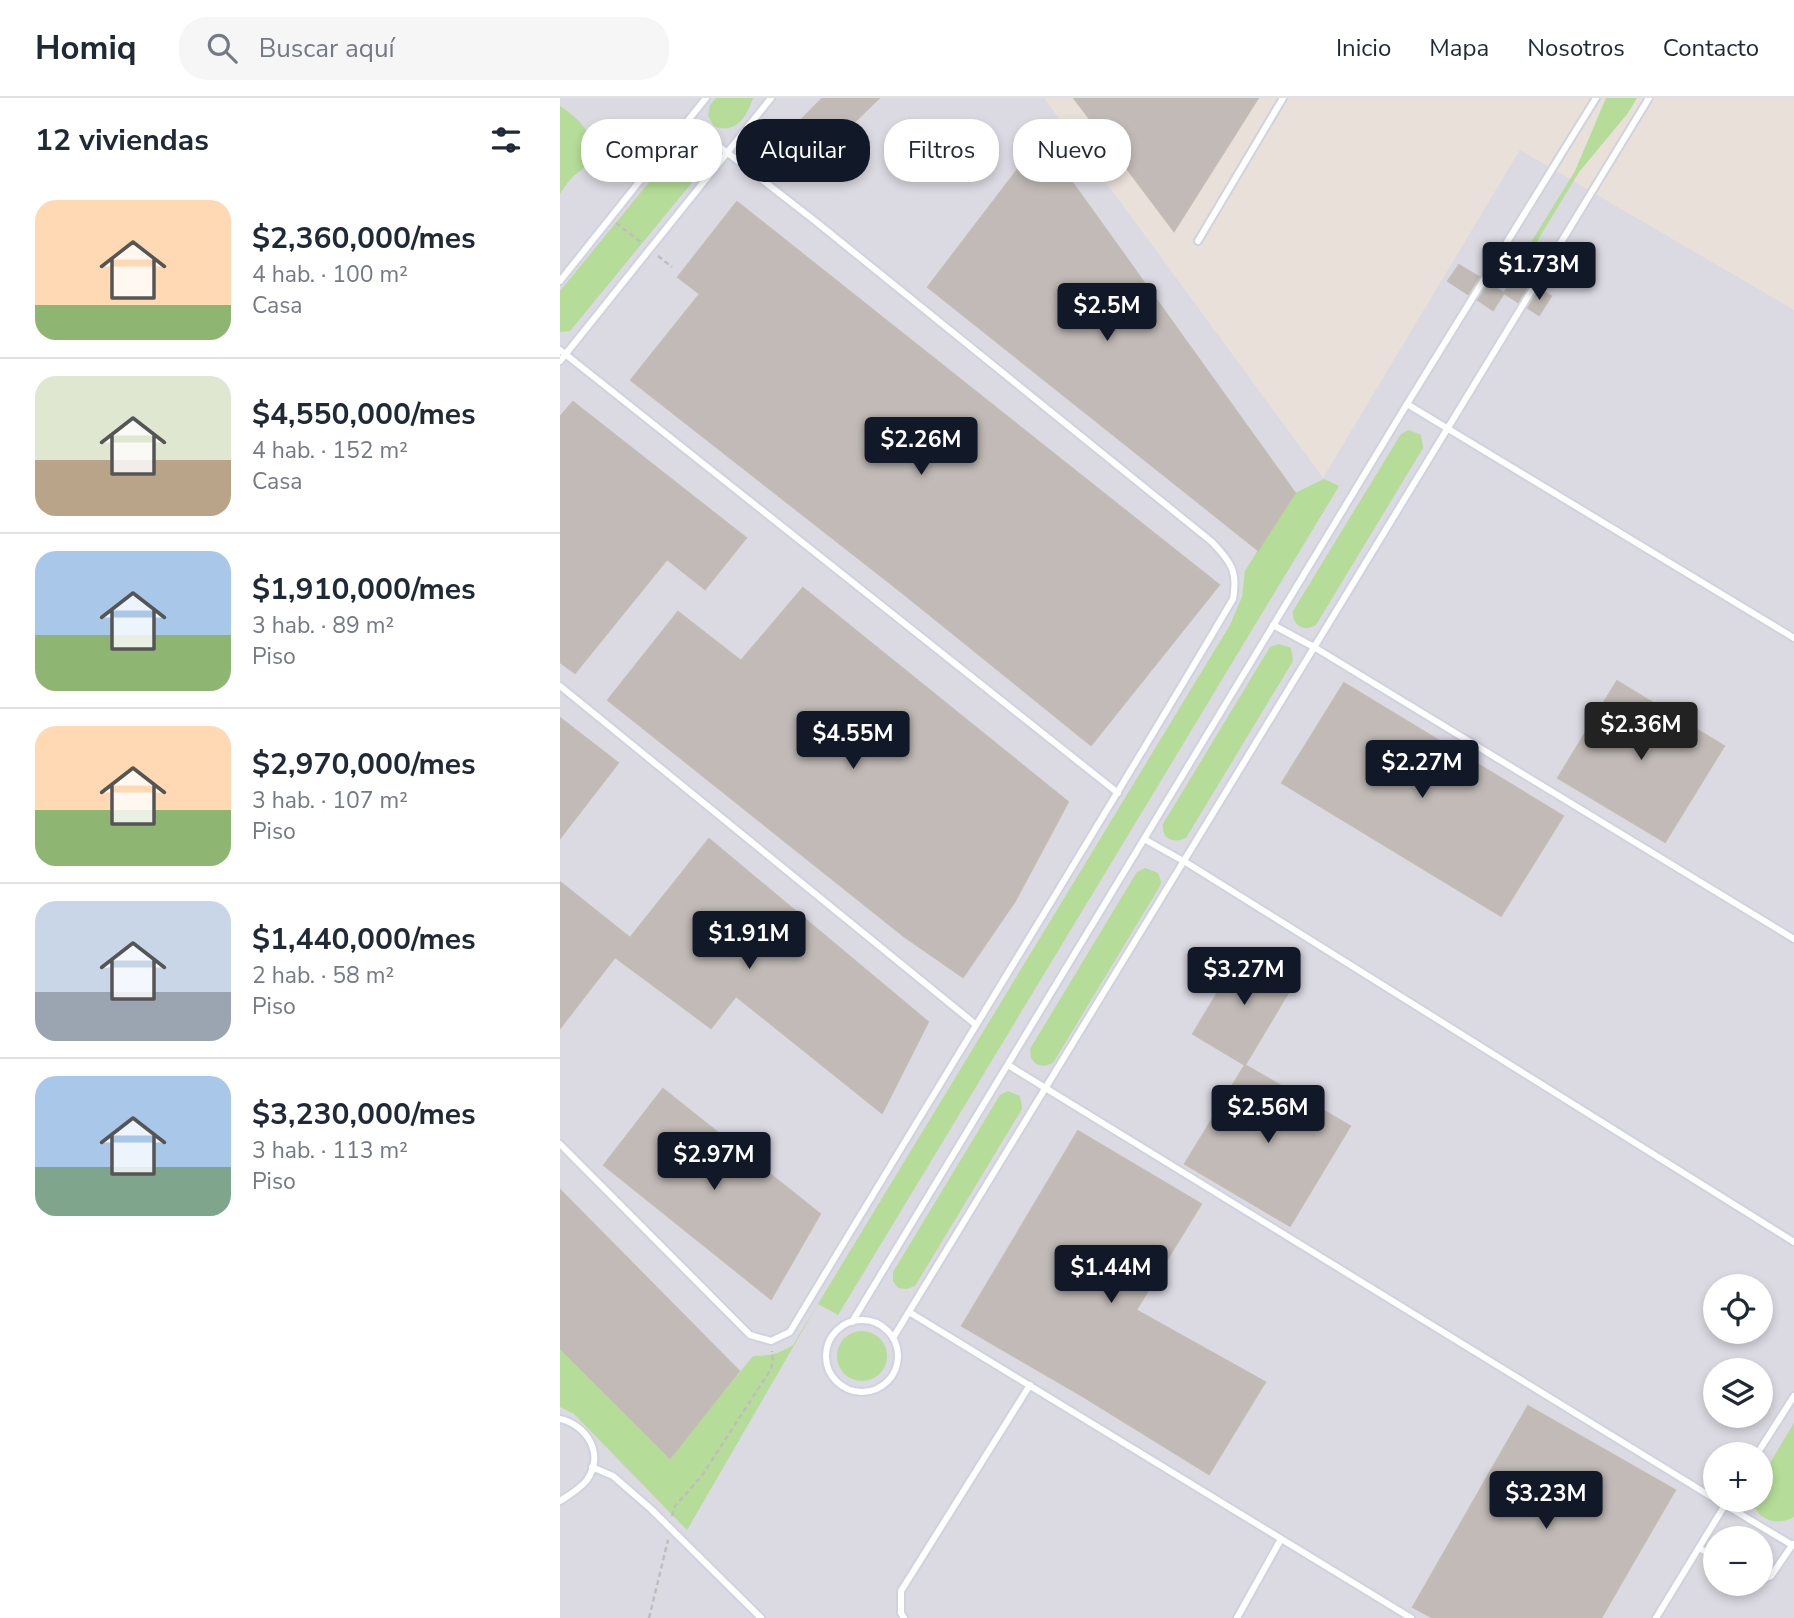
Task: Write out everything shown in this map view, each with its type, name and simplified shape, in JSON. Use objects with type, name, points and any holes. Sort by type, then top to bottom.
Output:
[{"type":"lane","points":[[690,119],[706,98]]},
{"type":"lane","points":[[560,361],[563,352],[728,154],[771,98]]},
{"type":"lane","points":[[1198,241],[1283,98]]},
{"type":"lane","points":[[852,1322],[1407,404],[1596,98]]},
{"type":"lane","points":[[893,1338],[1649,98]]},
{"type":"lane","points":[[560,1144],[750,1335],[771,1341],[790,1332],[1118,793],[1233,599],[1236,584],[1234,569],[1212,542],[815,221],[722,149]]},
{"type":"lane","points":[[560,281],[640,182]]},
{"type":"lane","points":[[563,352],[1118,793]]},
{"type":"lane","points":[[1407,404],[1794,638]]},
{"type":"lane","points":[[1273,625],[1794,939]]},
{"type":"lane","points":[[560,686],[975,1024]]},
{"type":"lane","points":[[1144,839],[1794,1242]]},
{"type":"lane","points":[[1007,1065],[1703,1491]]},
{"type":"lane","points":[[909,1312],[1411,1618]]},
{"type":"lane","points":[[863,1320],[874,1323],[885,1329],[893,1338],[897,1362],[893,1374],[875,1390],[851,1390],[832,1377],[826,1356],[828,1344],[833,1334],[852,1322],[863,1320]]},
{"type":"lane","points":[[904,1618],[901,1613],[901,1591],[1030,1385]]},
{"type":"lane","points":[[1765,1442],[1794,1396]]},
{"type":"lane","points":[[560,1419],[574,1422],[588,1435],[593,1453],[592,1468],[587,1480],[560,1501]]},
{"type":"lane","points":[[592,1468],[613,1476],[761,1618]]},
{"type":"lane","points":[[1656,1618],[1721,1512]]},
{"type":"lane","points":[[1743,1512],[1793,1543],[1773,1573]]},
{"type":"lane","points":[[1237,1618],[1282,1539]]},
{"type":"lane","points":[[1699,1548],[1703,1550]]},
{"type":"path","points":[[616,223],[642,243]]},
{"type":"path","points":[[658,256],[672,267]]},
{"type":"path","points":[[649,1618],[675,1506],[701,1477],[771,1369],[771,1341]]},
{"type":"shaded area","points":[[560,98],[1044,98],[1059,119],[1013,119],[1013,182],[1106,182],[1323,478],[1520,150],[1794,310],[1794,1618],[560,1618]]},
{"type":"green space","points":[[716,98],[753,98],[744,117],[736,119],[736,125],[729,128],[722,128],[722,119],[710,119],[710,105]]},
{"type":"green space","points":[[1606,98],[1637,98],[1628,113],[1579,172],[1518,273],[1514,270],[1575,171]]},
{"type":"green space","points":[[560,106],[581,124],[581,170],[560,194]]},
{"type":"green space","points":[[649,182],[692,182],[570,331],[560,332],[560,291]]},
{"type":"green space","points":[[1409,430],[1421,435],[1423,448],[1316,625],[1303,628],[1294,620],[1293,611],[1401,434]]},
{"type":"green space","points":[[1324,479],[1339,486],[838,1315],[818,1304],[687,1530],[574,1414],[560,1407],[560,1348],[670,1458],[753,1356],[774,1354],[793,1345],[1230,625],[1242,597],[1245,571],[1295,493]]},
{"type":"green space","points":[[1279,644],[1291,648],[1293,661],[1186,838],[1169,839],[1164,833],[1163,824],[1270,647]]},
{"type":"green space","points":[[1145,868],[1158,873],[1160,886],[1053,1063],[1044,1066],[1036,1064],[1031,1058],[1030,1049],[1137,872]]},
{"type":"green space","points":[[1008,1091],[1020,1096],[1022,1109],[915,1286],[898,1288],[893,1281],[893,1272],[1000,1095]]},
{"type":"green space","points":[[862,1331],[880,1338],[887,1356],[880,1374],[862,1381],[844,1374],[837,1356],[844,1338]]},
{"type":"green space","points":[[1794,1423],[1794,1517],[1787,1520],[1768,1520],[1758,1512],[1773,1512],[1773,1458]]},
{"type":"building","points":[[823,98],[879,98],[857,119],[802,119]]},
{"type":"building","points":[[1074,98],[1258,98],[1174,231],[1131,174],[1131,119],[1090,119]]},
{"type":"building","points":[[1013,176],[1013,182],[1072,182],[1295,493],[1258,550],[928,287]]},
{"type":"building","points":[[737,202],[1219,585],[1091,745],[631,380],[700,294],[678,277]]},
{"type":"building","points":[[1459,265],[1479,277],[1468,294],[1448,281]]},
{"type":"building","points":[[1516,275],[1530,283],[1518,302],[1504,293]]},
{"type":"building","points":[[1488,283],[1504,293],[1493,310],[1478,300]]},
{"type":"building","points":[[1539,289],[1551,296],[1539,315],[1528,308]]},
{"type":"building","points":[[573,402],[746,538],[705,589],[667,559],[575,673],[560,662],[560,417]]},
{"type":"building","points":[[803,588],[1068,802],[1015,901],[963,977],[905,937],[608,700],[678,612],[741,661]]},
{"type":"building","points":[[1617,681],[1724,746],[1665,842],[1558,778]]},
{"type":"building","points":[[1344,683],[1563,816],[1501,916],[1282,783]]},
{"type":"building","points":[[560,718],[618,763],[560,838]]},
{"type":"building","points":[[709,839],[928,1022],[882,1113],[736,996],[711,1028],[615,957],[560,1028],[560,882],[630,938]]},
{"type":"building","points":[[1243,950],[1295,981],[1245,1065],[1193,1034]]},
{"type":"building","points":[[1245,1065],[1350,1126],[1290,1226],[1185,1164]]},
{"type":"building","points":[[663,1089],[820,1214],[771,1299],[604,1165]]},
{"type":"building","points":[[1078,1131],[1201,1204],[1136,1310],[1265,1382],[1209,1474],[962,1326]]},
{"type":"building","points":[[560,1190],[739,1371],[670,1458],[560,1348]]},
{"type":"building","points":[[1528,1406],[1675,1490],[1601,1618],[1433,1618],[1413,1607]]}]
